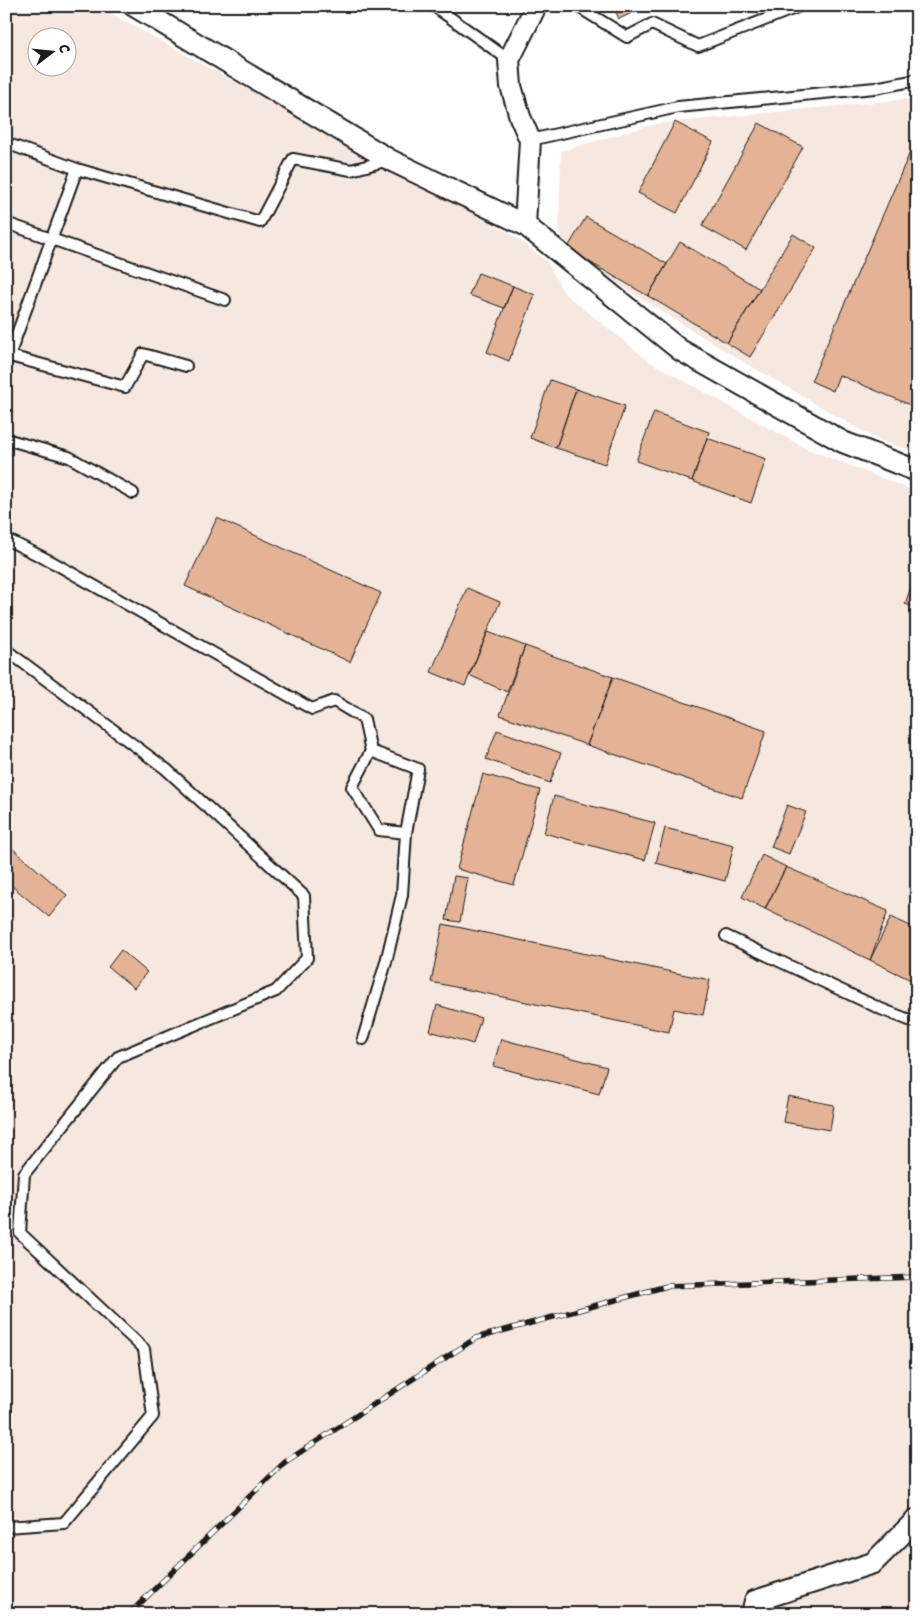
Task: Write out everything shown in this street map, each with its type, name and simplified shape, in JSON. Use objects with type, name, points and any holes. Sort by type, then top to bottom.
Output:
[{"type":"street","points":[[134,6],[390,160],[525,225],[680,350],[842,442],[917,471]]},
{"type":"street","points":[[525,225],[530,140],[520,117],[511,86],[509,60],[536,6]]},
{"type":"street","points":[[752,1614],[755,1601],[873,1564],[917,1519]]},
{"type":"lane","points":[[434,6],[509,60]]},
{"type":"lane","points":[[577,6],[627,37],[652,24],[698,46],[800,6]]},
{"type":"lane","points":[[530,140],[678,107],[875,88],[917,80]]},
{"type":"lane","points":[[6,143],[77,169],[260,222],[293,159],[351,170],[390,160]]},
{"type":"lane","points":[[77,169],[8,356],[125,387],[143,354],[186,366]]},
{"type":"lane","points":[[6,223],[225,300]]},
{"type":"lane","points":[[6,440],[69,457],[133,493]]},
{"type":"lane","points":[[6,539],[54,563],[312,709],[334,701],[364,719],[371,751],[352,787],[378,830],[406,833]]},
{"type":"lane","points":[[6,650],[166,769],[304,896],[307,958],[276,991],[118,1057],[24,1174],[20,1233],[144,1349],[153,1416],[64,1523],[6,1527]]},
{"type":"lane","points":[[363,1038],[386,962],[402,895],[406,833],[418,769],[371,751]]},
{"type":"lane","points":[[726,936],[881,1009],[917,1023]]},
{"type":"shaded area","points":[[6,6],[97,6],[511,234],[547,261],[564,293],[650,362],[807,449],[917,492],[917,1614],[6,1614]]},
{"type":"shaded area","points":[[917,98],[917,452],[878,440],[730,354],[565,251],[559,230],[561,151],[655,124]]},
{"type":"building","points":[[613,6],[647,6],[619,19]]},
{"type":"building","points":[[675,122],[713,142],[677,213],[638,193]]},
{"type":"building","points":[[759,123],[803,147],[746,250],[702,226]]},
{"type":"building","points":[[917,136],[917,403],[915,407],[839,375],[833,391],[811,381]]},
{"type":"building","points":[[586,217],[667,264],[648,296],[567,249]]},
{"type":"building","points":[[793,234],[816,248],[750,357],[727,343]]},
{"type":"building","points":[[680,242],[760,289],[727,343],[648,296]]},
{"type":"building","points":[[478,273],[513,286],[504,308],[469,295]]},
{"type":"building","points":[[513,286],[535,295],[509,361],[487,352]]},
{"type":"building","points":[[550,380],[576,389],[556,448],[530,438]]},
{"type":"building","points":[[576,389],[625,406],[605,464],[556,448]]},
{"type":"building","points":[[654,412],[709,432],[692,481],[636,461]]},
{"type":"building","points":[[707,438],[766,459],[751,503],[692,481]]},
{"type":"building","points":[[217,518],[381,593],[350,662],[185,586]]},
{"type":"building","points":[[917,570],[917,608],[905,604]]},
{"type":"building","points":[[467,588],[500,602],[465,686],[431,672]]},
{"type":"building","points":[[488,632],[525,646],[507,692],[469,675]]},
{"type":"building","points":[[525,646],[613,677],[587,745],[500,715]]},
{"type":"building","points":[[613,677],[766,731],[742,798],[587,745]]},
{"type":"building","points":[[497,730],[561,753],[550,783],[486,759]]},
{"type":"building","points":[[483,774],[540,790],[514,885],[457,869]]},
{"type":"building","points":[[554,796],[655,823],[645,860],[544,833]]},
{"type":"building","points":[[787,805],[806,812],[789,854],[771,847]]},
{"type":"building","points":[[665,828],[734,845],[725,881],[656,863]]},
{"type":"building","points":[[6,843],[67,895],[49,917],[6,881]]},
{"type":"building","points":[[762,855],[786,867],[765,909],[742,897]]},
{"type":"building","points":[[786,867],[888,911],[870,960],[765,909]]},
{"type":"building","points":[[454,876],[468,878],[460,922],[446,920]]},
{"type":"building","points":[[891,917],[917,929],[917,983],[870,960]]},
{"type":"building","points":[[443,924],[710,980],[703,1015],[674,1009],[669,1032],[431,982]]},
{"type":"building","points":[[121,950],[147,972],[134,988],[108,967]]},
{"type":"building","points":[[437,1005],[481,1018],[473,1044],[430,1031]]},
{"type":"building","points":[[501,1039],[607,1067],[599,1094],[493,1066]]},
{"type":"building","points":[[788,1096],[834,1105],[830,1130],[783,1122]]},
{"type":"railway","points":[[129,1614],[285,1462],[476,1338],[667,1286],[917,1277]]}]
